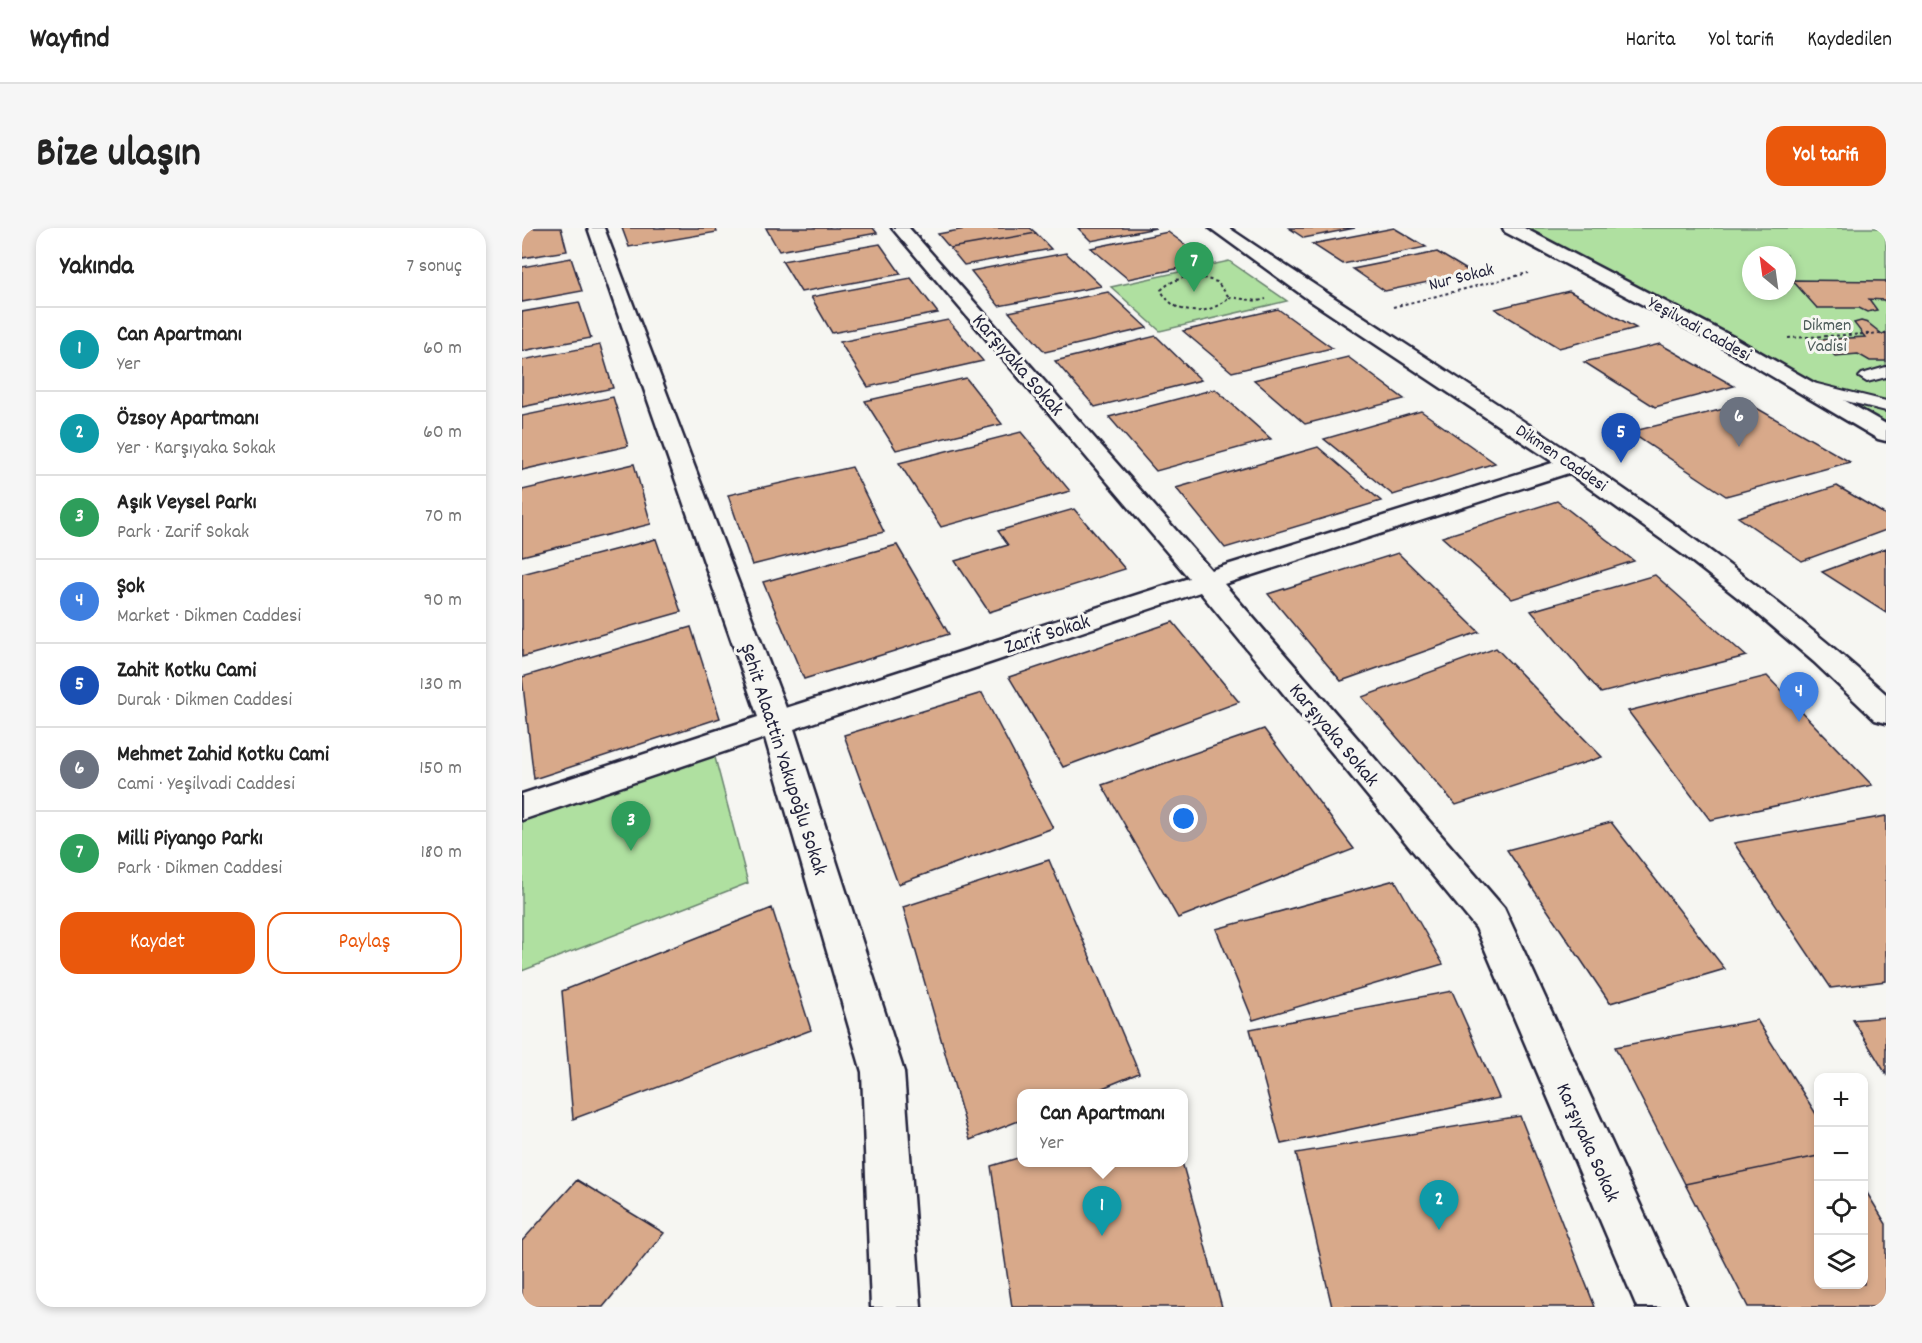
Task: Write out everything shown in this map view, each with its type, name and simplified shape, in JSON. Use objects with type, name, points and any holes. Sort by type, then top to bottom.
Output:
[{"type":"street","name":"Şehit Alaattin Yakupoğlu Sokak","points":[[596,228],[777,723],[883,1072],[896,1307]]},
{"type":"street","name":"Karşıyaka Sokak","points":[[900,228],[1206,581],[1491,919],[1662,1307]]},
{"type":"street","name":"Dikmen Caddesi","points":[[1218,228],[1348,318],[1573,464],[1688,544],[1739,583],[1854,680],[1886,712]]},
{"type":"street","name":"Yeşilvadi Caddesi","points":[[1511,228],[1725,341],[1886,434]]},
{"type":"street","name":"Zarif Sokak","points":[[522,807],[1206,581],[1573,464]]},
{"type":"lane","points":[[1867,377],[1886,372]]},
{"type":"lane","points":[[1796,384],[1886,406]]},
{"type":"path","name":"Nur Sokak","points":[[1348,318],[1536,271],[1581,263]]},
{"type":"path","points":[[1202,277],[1215,280],[1226,288],[1229,297],[1218,308],[1186,311],[1163,298],[1161,290],[1166,283],[1182,278],[1202,277]]},
{"type":"path","points":[[1229,297],[1258,301],[1308,290]]},
{"type":"path","points":[[1725,341],[1886,333]]},
{"type":"green space","name":"Dikmen Vadisi","points":[[1511,228],[1886,228],[1886,434]]},
{"type":"green space","points":[[1229,261],[1287,301],[1160,331],[1111,287]]},
{"type":"green space","points":[[713,750],[748,883],[522,971],[522,819]]},
{"type":"building","points":[[522,228],[561,228],[567,251],[522,258]]},
{"type":"building","points":[[622,228],[715,228],[717,232],[629,247]]},
{"type":"building","points":[[766,228],[873,228],[877,233],[779,251]]},
{"type":"building","points":[[970,228],[1030,228],[1036,233],[950,248],[938,234]]},
{"type":"building","points":[[1078,228],[1156,228],[1091,241]]},
{"type":"building","points":[[1289,228],[1355,228],[1304,238]]},
{"type":"building","points":[[1394,228],[1426,247],[1343,264],[1312,244]]},
{"type":"building","points":[[1168,232],[1209,262],[1128,279],[1091,248]]},
{"type":"building","points":[[1036,233],[1051,249],[964,265],[950,248]]},
{"type":"building","points":[[880,244],[901,274],[801,292],[782,261]]},
{"type":"building","points":[[1437,252],[1472,273],[1385,291],[1353,269]]},
{"type":"building","points":[[1066,253],[1101,286],[999,306],[971,271]]},
{"type":"building","points":[[571,258],[582,291],[522,302],[522,267]]},
{"type":"building","points":[[911,278],[938,313],[832,333],[811,297]]},
{"type":"building","points":[[1796,280],[1886,281],[1886,303],[1884,300],[1869,299],[1877,310],[1867,312],[1859,308],[1817,308],[1796,284]]},
{"type":"building","points":[[1569,291],[1636,328],[1559,348],[1495,309]]},
{"type":"building","points":[[1108,292],[1147,328],[1045,352],[1009,312]]},
{"type":"building","points":[[579,302],[591,338],[522,351],[522,312]]},
{"type":"building","points":[[1278,309],[1332,348],[1232,372],[1183,331]]},
{"type":"building","points":[[948,320],[983,361],[868,387],[840,342]]},
{"type":"building","points":[[1861,321],[1868,323],[1882,334],[1886,333],[1886,361],[1870,361],[1858,354],[1835,356],[1817,340],[1865,337],[1854,323]]},
{"type":"building","points":[[1156,336],[1201,380],[1095,407],[1055,361]]},
{"type":"building","points":[[1660,344],[1734,386],[1655,407],[1584,362]]},
{"type":"building","points":[[600,345],[613,388],[522,407],[522,360]]},
{"type":"building","points":[[1348,357],[1404,399],[1305,424],[1254,380]]},
{"type":"building","points":[[966,378],[1002,424],[896,450],[865,401]]},
{"type":"building","points":[[1215,389],[1271,439],[1156,471],[1109,417]]},
{"type":"building","points":[[613,397],[628,446],[522,470],[522,416]]},
{"type":"building","points":[[1748,403],[1850,462],[1726,496],[1630,432]]},
{"type":"building","points":[[1421,411],[1495,463],[1393,495],[1324,439]]},
{"type":"building","points":[[1021,432],[1070,491],[941,527],[899,463]]},
{"type":"building","points":[[1318,447],[1381,501],[1225,548],[1176,488]]},
{"type":"building","points":[[634,464],[651,524],[522,556],[522,490]]},
{"type":"building","points":[[852,467],[884,532],[752,565],[728,495]]},
{"type":"building","points":[[1837,486],[1886,515],[1886,530],[1802,561],[1738,517]]},
{"type":"building","points":[[1557,501],[1634,561],[1512,599],[1442,537]]},
{"type":"building","points":[[1074,509],[1125,569],[989,612],[955,561],[1008,545],[998,531]]},
{"type":"building","points":[[656,539],[681,612],[522,657],[522,574]]},
{"type":"building","points":[[897,545],[949,634],[804,679],[763,582]]},
{"type":"building","points":[[1886,548],[1886,613],[1822,572]]},
{"type":"building","points":[[1398,553],[1479,632],[1341,681],[1268,594]]},
{"type":"building","points":[[1655,575],[1746,656],[1601,693],[1531,611]]},
{"type":"building","points":[[1173,622],[1239,702],[1063,767],[1009,677]]},
{"type":"building","points":[[691,627],[720,718],[534,779],[522,677]]},
{"type":"building","points":[[1496,648],[1602,757],[1456,805],[1362,697]]},
{"type":"building","points":[[1767,676],[1872,785],[1710,820],[1628,711]]},
{"type":"building","points":[[982,693],[1053,828],[898,884],[844,735]]},
{"type":"building","points":[[1264,729],[1354,849],[1178,918],[1102,785]]},
{"type":"building","points":[[1886,816],[1886,981],[1831,988],[1734,843]]},
{"type":"building","points":[[1611,822],[1725,969],[1610,1003],[1507,850]]},
{"type":"building","points":[[1049,860],[1139,1073],[1100,1089],[1017,1089],[1017,1122],[970,1140],[903,907]]},
{"type":"building","points":[[1395,880],[1443,964],[1253,1020],[1216,929]]},
{"type":"building","points":[[772,908],[811,1030],[573,1119],[562,991]]},
{"type":"building","points":[[1452,991],[1499,1098],[1281,1144],[1250,1029]]},
{"type":"building","points":[[1886,1017],[1886,1074],[1853,1020]]},
{"type":"building","points":[[1757,1020],[1814,1111],[1814,1157],[1685,1184],[1615,1047]]},
{"type":"building","points":[[1520,1116],[1595,1307],[1332,1307],[1296,1153]]},
{"type":"building","points":[[1814,1157],[1814,1289],[1868,1289],[1868,1195],[1886,1224],[1886,1307],[1748,1307],[1685,1184]]},
{"type":"building","points":[[1017,1158],[1017,1167],[1183,1167],[1222,1307],[1012,1307],[991,1166]]},
{"type":"building","points":[[577,1180],[664,1233],[603,1307],[522,1307],[522,1241]]},
{"type":"place","name":"Milli Piyango Parkı","points":[[1194,292]]},
{"type":"place","name":"Mehmet Zahid Kotku Cami","points":[[1739,447]]},
{"type":"place","name":"Zahit Kotku Cami","points":[[1621,463]]},
{"type":"place","name":"Şok","points":[[1799,722]]},
{"type":"place","name":"Aşık Veysel Parkı","points":[[631,851]]},
{"type":"place","name":"Özsoy Apartmanı","points":[[1439,1230]]},
{"type":"place","name":"Can Apartmanı","points":[[1102,1236]]}]
